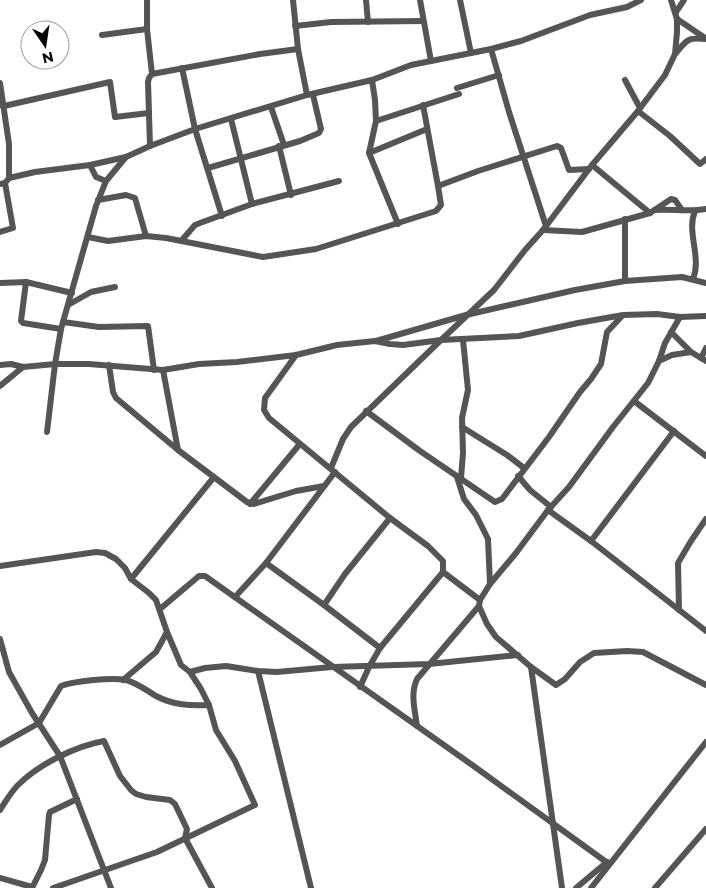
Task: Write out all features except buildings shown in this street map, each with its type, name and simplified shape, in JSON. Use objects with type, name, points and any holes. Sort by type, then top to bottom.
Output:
[{"type":"street","points":[[147,0],[152,74]]},
{"type":"street","points":[[208,168],[281,145],[300,141],[321,131],[298,49],[293,0]]},
{"type":"street","points":[[366,0],[368,22]]},
{"type":"street","points":[[420,0],[431,61]]},
{"type":"street","points":[[460,0],[471,53]]},
{"type":"street","points":[[5,182],[35,172],[90,165],[126,157],[195,129],[310,95],[372,80],[402,68],[491,49],[590,16],[627,7],[641,0]]},
{"type":"street","points":[[671,0],[676,15],[675,54]]},
{"type":"street","points":[[676,15],[684,0]]},
{"type":"street","points":[[676,15],[706,39]]},
{"type":"street","points":[[295,26],[331,22],[423,21]]},
{"type":"street","points":[[102,35],[148,29]]},
{"type":"street","points":[[235,597],[266,563],[324,486],[333,470],[343,439],[351,427],[494,290],[666,75],[675,54],[688,39],[706,39]]},
{"type":"street","points":[[150,146],[148,79],[152,74],[298,49]]},
{"type":"street","points":[[491,49],[511,119],[524,155],[544,228]]},
{"type":"street","points":[[182,68],[195,129],[222,216]]},
{"type":"street","points":[[376,121],[499,75]]},
{"type":"street","points":[[372,80],[376,121],[369,153],[398,224]]},
{"type":"street","points":[[625,80],[639,109],[700,164],[706,159]]},
{"type":"street","points":[[2,105],[110,82],[115,117],[149,113]]},
{"type":"street","points":[[0,83],[9,144],[5,182],[13,228],[0,232]]},
{"type":"street","points":[[88,237],[108,241],[146,236],[182,240],[263,257],[316,249],[436,211],[441,205],[423,105]]},
{"type":"street","points":[[271,107],[291,195]]},
{"type":"street","points":[[231,119],[252,204]]},
{"type":"street","points":[[369,153],[427,129]]},
{"type":"street","points":[[438,186],[524,155],[560,146],[569,170],[591,167],[653,212]]},
{"type":"street","points":[[47,432],[55,364],[68,304],[98,200],[106,182],[126,157]]},
{"type":"street","points":[[90,165],[96,176],[106,182]]},
{"type":"street","points":[[182,240],[197,224],[252,204],[339,181]]},
{"type":"street","points":[[98,200],[126,195],[134,198],[146,236]]},
{"type":"street","points":[[653,212],[671,199],[675,200],[682,210]]},
{"type":"street","points":[[544,228],[577,233],[653,212],[706,209]]},
{"type":"street","points":[[693,279],[696,271],[692,220],[695,211]]},
{"type":"street","points":[[625,220],[625,282]]},
{"type":"street","points":[[0,365],[11,364],[24,367],[55,364],[109,365],[163,370],[199,364],[237,362],[296,355],[336,345],[375,341],[466,315],[575,290],[625,282],[682,277],[706,283]]},
{"type":"street","points":[[0,283],[26,282],[72,293]]},
{"type":"street","points":[[26,282],[21,321],[23,323],[61,330]]},
{"type":"street","points":[[68,304],[91,292],[115,287]]},
{"type":"street","points":[[375,341],[403,344],[519,336],[570,324],[623,315],[657,314],[680,318],[706,316]]},
{"type":"street","points":[[366,411],[495,502],[502,499],[549,437],[600,364],[607,332],[623,315]]},
{"type":"street","points":[[417,726],[413,690],[417,679],[479,603],[490,584],[569,487],[648,383],[660,361],[665,343],[680,318]]},
{"type":"street","points":[[63,322],[99,327],[148,326],[154,370]]},
{"type":"street","points":[[671,332],[691,352],[704,360],[706,348]]},
{"type":"street","points":[[463,340],[468,390],[462,418],[459,478],[464,499],[476,515],[488,539],[490,584]]},
{"type":"street","points":[[660,361],[672,355],[691,352]]},
{"type":"street","points":[[296,355],[265,398],[264,410],[269,418],[299,445],[428,546],[441,557],[444,564],[443,572],[380,648],[360,687]]},
{"type":"street","points":[[109,365],[113,392],[116,398],[178,450],[250,504]]},
{"type":"street","points":[[0,386],[24,367]]},
{"type":"street","points":[[163,370],[178,450]]},
{"type":"street","points":[[634,401],[706,456]]},
{"type":"street","points":[[462,427],[524,468]]},
{"type":"street","points":[[591,541],[674,431]]},
{"type":"street","points":[[250,504],[299,445]]},
{"type":"street","points":[[518,476],[550,509],[706,632]]},
{"type":"street","points":[[130,579],[214,477]]},
{"type":"street","points":[[250,504],[296,490],[324,486]]},
{"type":"street","points":[[324,605],[345,574],[390,518]]},
{"type":"street","points":[[679,610],[678,563],[706,518]]},
{"type":"street","points":[[0,566],[96,552],[105,553],[116,559],[130,579],[156,600],[181,665],[198,682],[209,705],[216,730],[235,761],[255,805],[157,852],[53,888]]},
{"type":"street","points":[[266,563],[380,648]]},
{"type":"street","points":[[443,572],[479,603],[487,624],[496,637],[531,667],[556,685],[566,680],[580,662],[594,653],[610,651],[643,652],[706,685]]},
{"type":"street","points":[[160,609],[202,575],[608,863]]},
{"type":"street","points":[[124,680],[156,652],[167,632]]},
{"type":"street","points":[[0,639],[9,672],[60,756],[111,888]]},
{"type":"street","points":[[190,672],[226,666],[278,672],[332,667],[429,664],[518,655]]},
{"type":"street","points":[[531,667],[562,888]]},
{"type":"street","points":[[258,671],[311,888]]},
{"type":"street","points":[[0,745],[39,723],[61,686],[76,681],[124,680],[178,704],[209,705]]},
{"type":"street","points":[[0,810],[18,785],[60,756],[91,744],[104,742],[120,776],[131,790],[136,794],[146,797],[170,800],[175,804],[187,829],[185,838],[212,888]]},
{"type":"street","points":[[591,888],[608,863],[706,742]]},
{"type":"street","points":[[0,878],[32,888],[45,860],[50,812],[77,799]]},
{"type":"street","points":[[655,888],[706,829]]},
{"type":"street","points":[[576,888],[608,863]]}]
